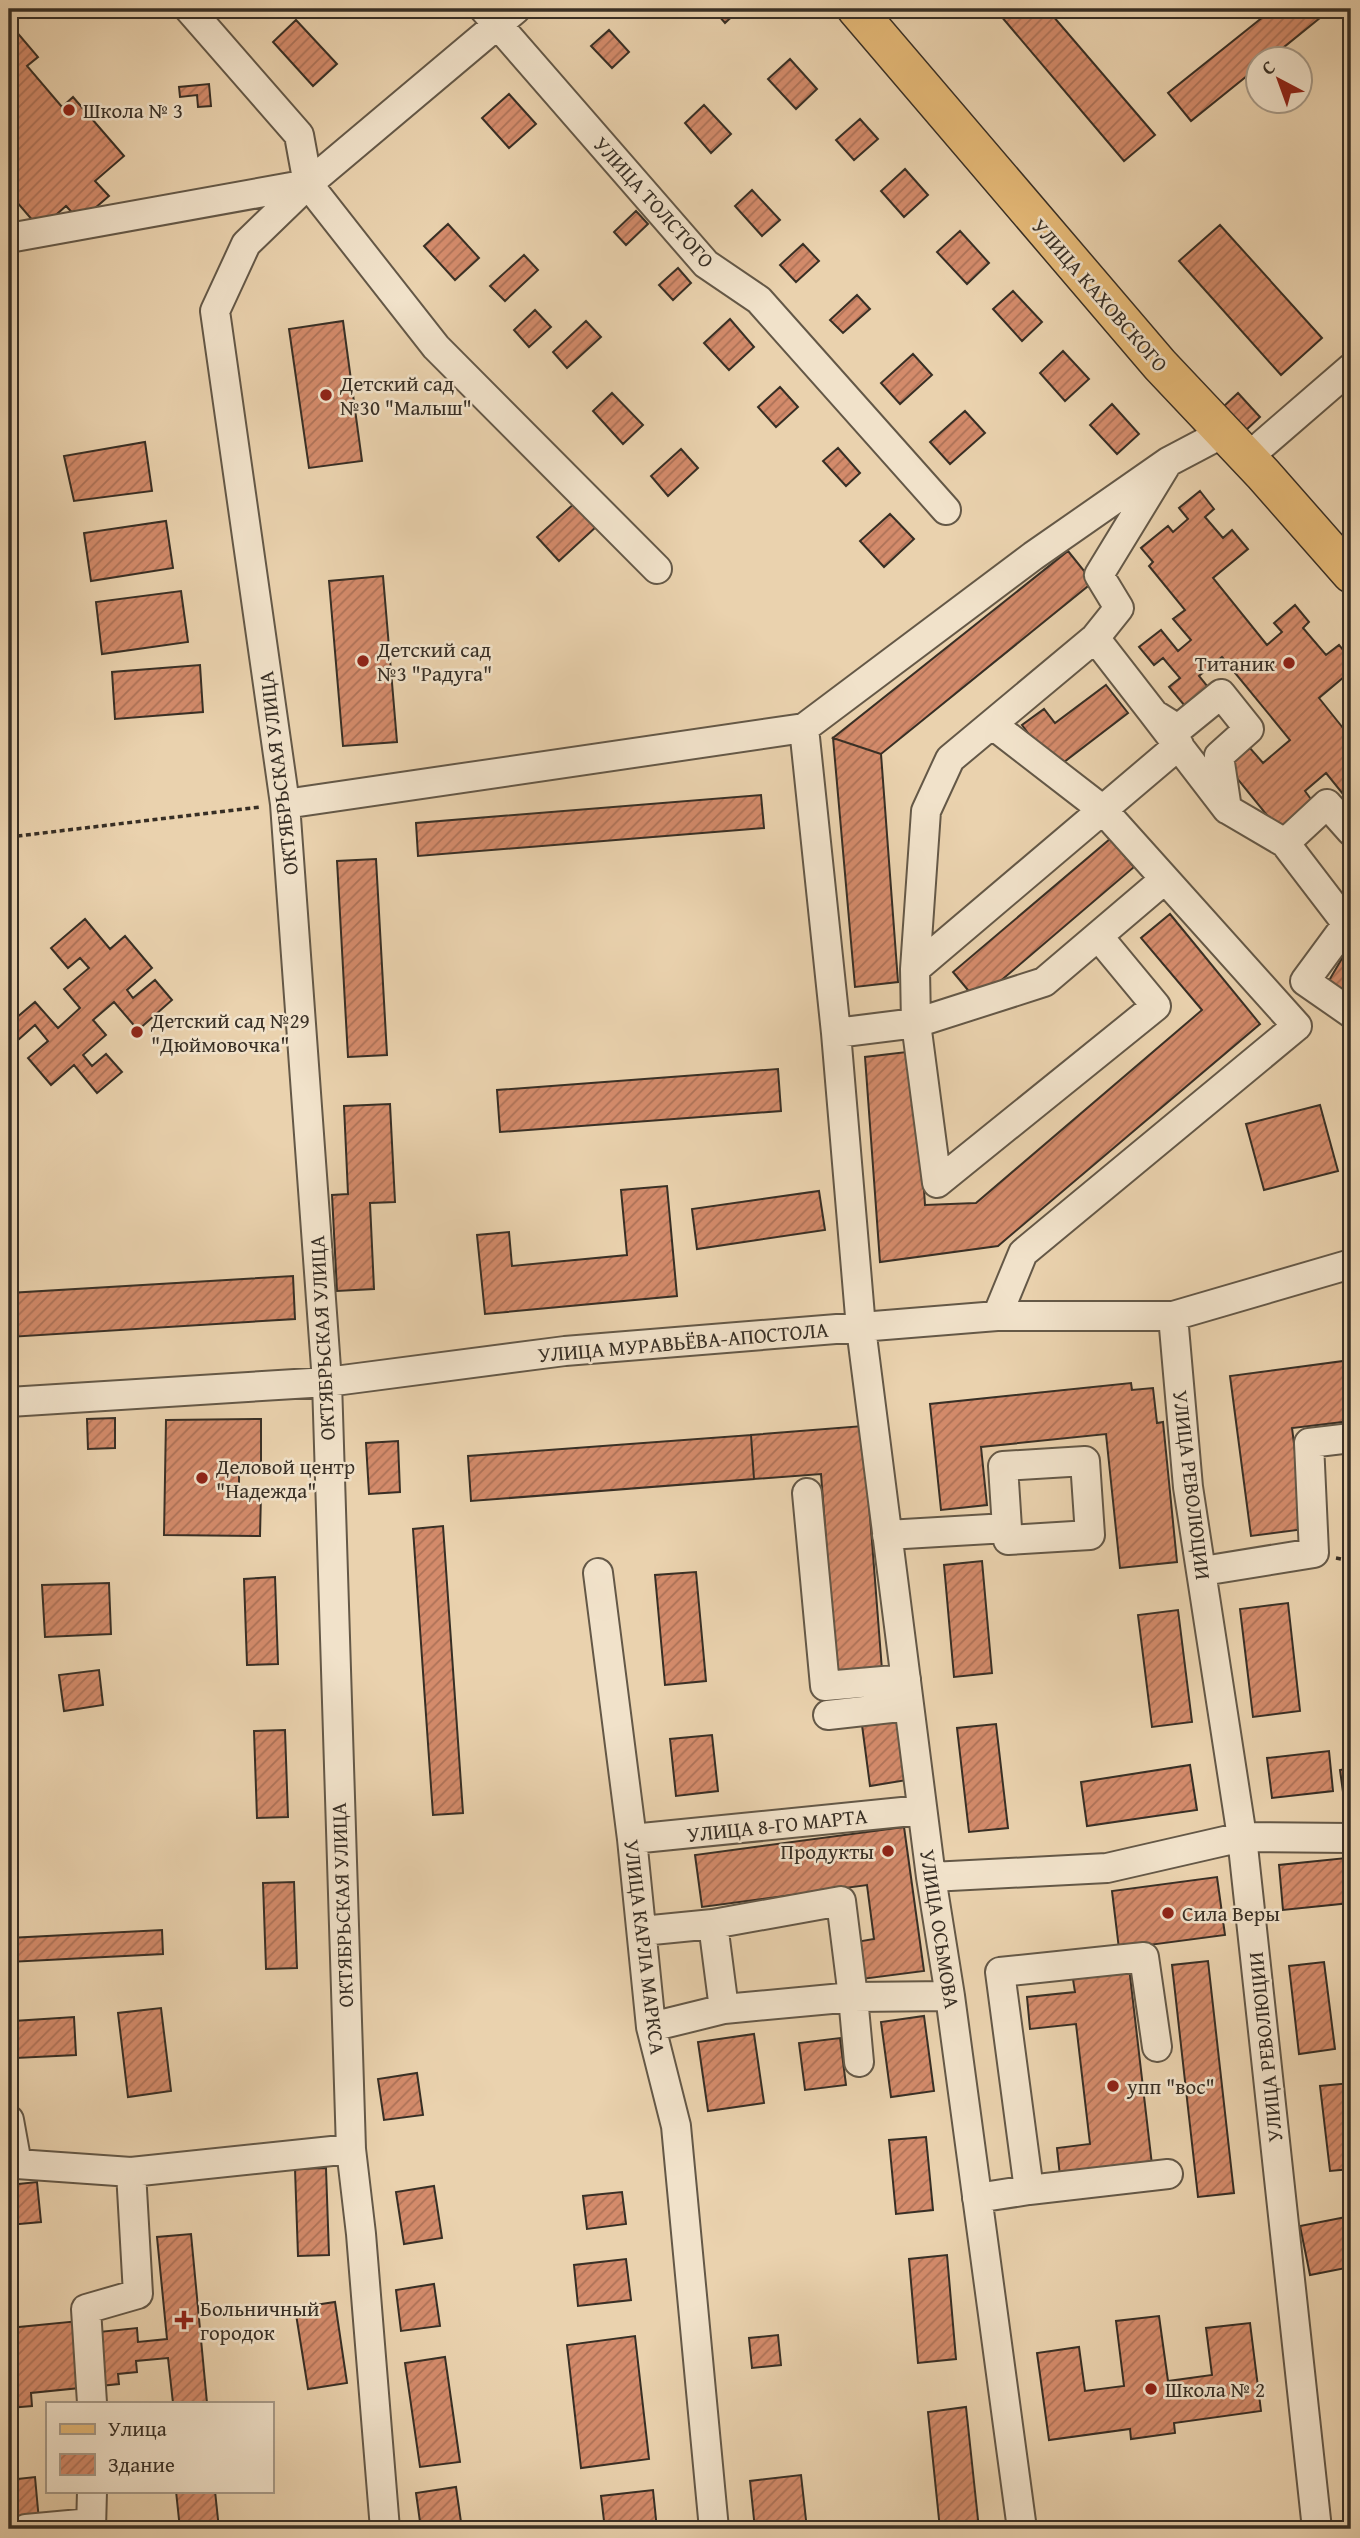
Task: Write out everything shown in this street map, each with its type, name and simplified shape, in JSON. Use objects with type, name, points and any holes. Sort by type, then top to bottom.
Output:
[{"type":"main road","name":"УЛИЦА КАХОВСКОГО","points":[[856,9],[1098,294],[1351,574]]},
{"type":"street","points":[[189,9],[299,135],[308,184],[436,347],[657,569]]},
{"type":"street","name":"ОКТЯБРЬСКАЯ УЛИЦА","points":[[385,2529],[362,2248],[351,2149],[327,1382],[285,804],[215,312],[246,244],[308,184],[500,14]]},
{"type":"street","name":"УЛИЦА ТОЛСТОГО","points":[[500,14],[706,264],[759,300],[946,510]]},
{"type":"street","points":[[9,238],[308,184]]},
{"type":"street","points":[[285,804],[804,728],[1033,556],[1168,462],[1235,445],[1351,368]]},
{"type":"street","points":[[1098,936],[1156,1006],[937,1183],[916,1023],[915,969],[926,810],[950,759],[1095,638],[1119,608],[1099,575],[1168,462]]},
{"type":"street","points":[[1095,638],[1227,809],[1285,843],[1349,923],[1305,981],[1351,1013]]},
{"type":"street","points":[[1154,713],[1178,729],[1221,694],[1250,729],[1219,756],[1227,809]]},
{"type":"street","points":[[993,725],[1103,810],[1297,1026],[1023,1253],[997,1316]]},
{"type":"street","name":"УЛИЦА ОСЬМОВА","points":[[804,728],[836,1033],[861,1328],[922,1810],[950,1996],[1022,2529]]},
{"type":"street","points":[[915,969],[1178,745]]},
{"type":"street","points":[[1285,843],[1327,804],[1351,831]]},
{"type":"street","points":[[836,1033],[916,1023],[1044,982],[1165,879]]},
{"type":"street","name":"УЛИЦА МУРАВЬЁВА-АПОСТОЛА","points":[[9,1402],[327,1382],[565,1351],[997,1316],[1173,1316],[1351,1264]]},
{"type":"street","name":"УЛИЦА РЕВОЛЮЦИИ","points":[[1173,1316],[1188,1487],[1242,1837],[1317,2529]]},
{"type":"street","points":[[1203,1571],[1314,1553],[1308,1443],[1351,1438]]},
{"type":"street","points":[[807,1493],[825,1686],[907,1693]]},
{"type":"street","points":[[887,1535],[1007,1528]]},
{"type":"street","name":"УЛИЦА КАРЛА МАРКСА","points":[[598,1573],[632,1839],[651,2027],[676,2126],[714,2529]]},
{"type":"street","points":[[828,1715],[907,1693]]},
{"type":"street","name":"УЛИЦА 8-ГО МАРТА","points":[[632,1839],[922,1810]]},
{"type":"street","points":[[931,1877],[1107,1868],[1242,1837],[1351,1838]]},
{"type":"street","points":[[642,1931],[713,1924],[841,1901],[859,2062]]},
{"type":"street","points":[[713,1924],[724,2009]]},
{"type":"street","points":[[1029,2189],[1000,1972],[1143,1957],[1157,2047]]},
{"type":"street","points":[[651,2027],[724,2009],[853,1997],[950,1996]]},
{"type":"street","points":[[9,2120],[17,2164],[131,2172],[351,2149]]},
{"type":"street","points":[[92,2402],[86,2309],[138,2294],[131,2172]]},
{"type":"street","points":[[977,2198],[1029,2189],[1168,2174]]},
{"type":"street","points":[[26,2529],[91,2526],[92,2492]]},
{"type":"path","points":[[9,838],[285,804]]},
{"type":"building","points":[[713,9],[740,9],[725,23]]},
{"type":"building","points":[[995,9],[1047,9],[1155,135],[1124,161]]},
{"type":"building","points":[[1273,9],[1331,9],[1285,46],[1244,46],[1244,78],[1191,121],[1168,93]]},
{"type":"building","points":[[296,20],[337,64],[313,86],[273,42]]},
{"type":"building","points":[[9,23],[38,57],[27,66],[62,107],[73,97],[124,156],[95,181],[109,196],[80,221],[66,206],[40,229],[9,193]]},
{"type":"building","points":[[609,30],[629,52],[612,68],[591,46]]},
{"type":"building","points":[[790,59],[817,89],[796,109],[768,79]]},
{"type":"building","points":[[209,84],[211,106],[198,107],[197,95],[180,97],[179,87]]},
{"type":"building","points":[[509,94],[536,124],[509,148],[482,118]]},
{"type":"building","points":[[704,105],[731,134],[711,153],[685,123]]},
{"type":"building","points":[[860,119],[878,139],[854,160],[836,140]]},
{"type":"building","points":[[905,169],[928,195],[904,217],[881,191]]},
{"type":"building","points":[[752,190],[780,220],[762,236],[735,206]]},
{"type":"building","points":[[636,211],[648,224],[626,245],[614,232]]},
{"type":"building","points":[[448,224],[479,258],[455,280],[424,246]]},
{"type":"building","points":[[1220,225],[1322,338],[1281,375],[1179,261]]},
{"type":"building","points":[[960,231],[989,263],[967,284],[937,252]]},
{"type":"building","points":[[803,244],[819,261],[796,282],[780,265]]},
{"type":"building","points":[[524,255],[538,270],[505,301],[490,286]]},
{"type":"building","points":[[678,268],[691,283],[673,300],[659,285]]},
{"type":"building","points":[[1013,291],[1042,322],[1022,341],[993,309]]},
{"type":"building","points":[[857,295],[870,309],[843,333],[830,320]]},
{"type":"building","points":[[535,310],[551,327],[529,347],[514,330]]},
{"type":"building","points":[[730,319],[754,347],[729,370],[704,343]]},
{"type":"building","name":"Детский сад №30 \"Малыш\"","points":[[343,321],[362,461],[309,468],[289,329]]},
{"type":"building","points":[[586,321],[601,337],[567,368],[553,352]]},
{"type":"building","points":[[1063,351],[1089,379],[1065,401],[1040,373]]},
{"type":"building","points":[[913,354],[932,375],[900,404],[881,383]]},
{"type":"building","points":[[780,387],[798,407],[776,427],[758,407]]},
{"type":"building","points":[[612,393],[643,425],[623,444],[593,411]]},
{"type":"building","points":[[1238,393],[1260,417],[1245,431],[1223,407]]},
{"type":"building","points":[[1112,404],[1139,434],[1117,454],[1090,425]]},
{"type":"building","points":[[965,411],[985,433],[950,464],[930,442]]},
{"type":"building","points":[[145,442],[152,491],[74,501],[64,456]]},
{"type":"building","points":[[838,448],[860,473],[846,486],[823,461]]},
{"type":"building","points":[[681,449],[698,468],[668,496],[651,476]]},
{"type":"building","name":"Титаник","points":[[1200,491],[1214,509],[1205,517],[1223,538],[1232,530],[1248,549],[1213,578],[1267,645],[1282,632],[1274,623],[1295,605],[1309,622],[1303,628],[1326,655],[1339,645],[1351,660],[1351,671],[1319,698],[1351,738],[1351,804],[1326,773],[1305,791],[1313,802],[1279,830],[1227,766],[1250,748],[1263,763],[1290,740],[1222,657],[1199,676],[1208,687],[1185,706],[1169,687],[1180,678],[1163,658],[1154,665],[1139,647],[1161,630],[1178,651],[1191,640],[1173,619],[1185,610],[1149,566],[1153,562],[1141,548],[1168,526],[1173,532],[1188,519],[1179,508]]},
{"type":"building","points":[[576,502],[597,526],[559,561],[537,537]]},
{"type":"building","points":[[890,514],[914,539],[884,567],[860,541]]},
{"type":"building","points":[[166,521],[173,568],[91,581],[84,533]]},
{"type":"building","points":[[1068,551],[1093,582],[881,754],[833,738]]},
{"type":"building","name":"Детский сад №3 \"Радуга\"","points":[[383,576],[397,742],[343,746],[329,581]]},
{"type":"building","points":[[181,591],[188,642],[102,654],[96,602]]},
{"type":"building","points":[[200,665],[203,712],[115,719],[112,672]]},
{"type":"building","points":[[1106,685],[1128,713],[1055,769],[1022,725],[1044,709],[1055,723]]},
{"type":"building","points":[[833,738],[881,754],[898,982],[855,987]]},
{"type":"building","points":[[761,795],[764,828],[418,856],[416,823]]},
{"type":"building","points":[[1110,839],[1134,867],[977,1001],[953,972]]},
{"type":"building","points":[[376,859],[387,1055],[348,1057],[337,861]]},
{"type":"building","points":[[1170,914],[1260,1024],[998,1246],[880,1262],[865,1057],[915,1051],[925,1205],[976,1203],[1202,1010],[1141,938]]},
{"type":"building","points":[[85,919],[110,949],[125,936],[152,968],[127,990],[133,998],[155,980],[172,1000],[138,1030],[114,1002],[93,1020],[106,1035],[83,1055],[92,1066],[106,1054],[122,1072],[97,1093],[74,1065],[51,1085],[28,1058],[48,1041],[35,1025],[18,1040],[9,1028],[9,1024],[35,1002],[58,1028],[80,1008],[64,989],[89,968],[80,958],[68,968],[51,948]]},
{"type":"building","points":[[1351,943],[1351,993],[1327,984]]},
{"type":"building","points":[[778,1069],[781,1111],[500,1132],[497,1090]]},
{"type":"building","points":[[390,1104],[395,1202],[370,1203],[374,1289],[337,1291],[332,1195],[348,1194],[344,1106]]},
{"type":"building","points":[[1320,1105],[1338,1171],[1264,1190],[1246,1124]]},
{"type":"building","points":[[667,1186],[677,1296],[485,1314],[477,1235],[509,1232],[512,1266],[627,1255],[621,1190]]},
{"type":"building","points":[[819,1191],[825,1230],[697,1249],[692,1209]]},
{"type":"building","points":[[293,1276],[295,1319],[9,1337],[9,1293]]},
{"type":"building","points":[[1351,1360],[1351,1421],[1292,1428],[1305,1529],[1251,1536],[1230,1376]]},
{"type":"building","points":[[1131,1383],[1132,1390],[1153,1388],[1157,1423],[1163,1422],[1177,1562],[1120,1568],[1106,1434],[981,1447],[987,1505],[941,1510],[930,1404]]},
{"type":"building","points":[[115,1418],[115,1448],[88,1449],[87,1419]]},
{"type":"building","name":"Деловой центр \"Надежда\"","points":[[261,1419],[261,1463],[239,1463],[239,1493],[261,1493],[260,1536],[164,1535],[166,1420]]},
{"type":"building","points":[[863,1426],[882,1670],[836,1673],[821,1474],[754,1479],[751,1435]]},
{"type":"building","points":[[13,1429],[15,1452],[9,1452],[9,1430]]},
{"type":"building","points":[[751,1435],[754,1479],[471,1501],[468,1456]]},
{"type":"building","points":[[398,1441],[400,1492],[369,1494],[366,1443]]},
{"type":"building","points":[[443,1526],[463,1813],[433,1815],[413,1529]]},
{"type":"building","points":[[982,1561],[992,1673],[954,1677],[944,1565]]},
{"type":"building","points":[[696,1572],[706,1681],[665,1685],[655,1575]]},
{"type":"building","points":[[275,1577],[278,1664],[247,1665],[244,1579]]},
{"type":"building","points":[[109,1583],[111,1634],[45,1637],[42,1585]]},
{"type":"building","points":[[1288,1603],[1300,1711],[1253,1717],[1240,1609]]},
{"type":"building","points":[[1178,1610],[1192,1722],[1152,1727],[1138,1615]]},
{"type":"building","points":[[99,1670],[103,1705],[64,1711],[59,1675]]},
{"type":"building","points":[[899,1720],[907,1780],[870,1786],[862,1725]]},
{"type":"building","points":[[996,1724],[1008,1828],[969,1832],[957,1728]]},
{"type":"building","points":[[285,1730],[288,1817],[257,1818],[254,1731]]},
{"type":"building","points":[[712,1735],[718,1791],[676,1796],[670,1739]]},
{"type":"building","points":[[1329,1751],[1333,1791],[1272,1798],[1267,1758]]},
{"type":"building","points":[[1190,1765],[1197,1810],[1087,1826],[1081,1782]]},
{"type":"building","points":[[1351,1768],[1351,1792],[1343,1792],[1340,1770]]},
{"type":"building","points":[[904,1827],[924,1971],[862,1979],[856,1942],[874,1939],[867,1885],[702,1907],[695,1855]]},
{"type":"building","points":[[1346,1858],[1350,1903],[1283,1910],[1279,1865]]},
{"type":"building","name":"Сила Веры","points":[[1217,1877],[1225,1935],[1119,1949],[1112,1891]]},
{"type":"building","points":[[294,1882],[297,1968],[266,1969],[263,1883]]},
{"type":"building","points":[[162,1930],[163,1954],[9,1962],[9,1938]]},
{"type":"building","points":[[1208,1961],[1234,2193],[1198,2197],[1172,1965]]},
{"type":"building","points":[[1324,1962],[1335,2049],[1299,2054],[1289,1966]]},
{"type":"building","name":"упп \"вос\"","points":[[1129,1967],[1152,2165],[1060,2176],[1057,2148],[1090,2144],[1076,2024],[1030,2029],[1027,1997],[1075,1992],[1072,1973]]},
{"type":"building","points":[[161,2008],[171,2091],[128,2097],[118,2013]]},
{"type":"building","points":[[924,2016],[934,2091],[891,2097],[881,2022]]},
{"type":"building","points":[[74,2017],[76,2055],[16,2058],[14,2021]]},
{"type":"building","points":[[754,2034],[764,2103],[708,2111],[698,2042]]},
{"type":"building","points":[[840,2038],[846,2085],[805,2090],[799,2043]]},
{"type":"building","points":[[417,2073],[423,2115],[384,2120],[378,2079]]},
{"type":"building","points":[[1351,2083],[1351,2169],[1330,2171],[1320,2086]]},
{"type":"building","points":[[926,2137],[933,2210],[896,2214],[889,2140]]},
{"type":"building","points":[[326,2168],[329,2255],[298,2256],[295,2169]]},
{"type":"building","points":[[37,2182],[41,2222],[9,2225],[9,2185]]},
{"type":"building","points":[[434,2186],[442,2238],[404,2244],[396,2192]]},
{"type":"building","points":[[622,2192],[626,2224],[587,2229],[583,2196]]},
{"type":"building","points":[[1351,2216],[1351,2267],[1310,2275],[1300,2226]]},
{"type":"building","points":[[191,2234],[207,2402],[173,2402],[168,2358],[136,2361],[137,2372],[118,2374],[119,2384],[31,2393],[32,2406],[9,2408],[9,2328],[79,2321],[80,2334],[137,2328],[138,2342],[167,2339],[157,2237]]},
{"type":"building","points":[[947,2255],[956,2359],[918,2363],[909,2259]]},
{"type":"building","points":[[626,2259],[631,2300],[578,2306],[574,2265]]},
{"type":"building","points":[[434,2284],[440,2326],[401,2331],[396,2290]]},
{"type":"building","points":[[335,2302],[347,2383],[308,2389],[295,2308]]},
{"type":"building","points":[[1159,2316],[1168,2381],[1212,2375],[1206,2328],[1250,2323],[1261,2411],[1174,2423],[1175,2433],[1131,2439],[1130,2429],[1049,2440],[1037,2353],[1079,2347],[1085,2391],[1124,2386],[1116,2321]]},
{"type":"building","points":[[778,2335],[781,2365],[752,2368],[749,2338]]},
{"type":"building","points":[[635,2336],[649,2459],[581,2468],[567,2345]]},
{"type":"building","points":[[445,2357],[460,2462],[420,2467],[405,2363]]},
{"type":"building","points":[[966,2407],[979,2529],[940,2529],[928,2412]]},
{"type":"building","points":[[801,2475],[807,2529],[755,2529],[750,2481]]},
{"type":"building","points":[[35,2477],[39,2521],[9,2523],[9,2480]]},
{"type":"building","points":[[456,2487],[462,2529],[421,2529],[416,2493]]},
{"type":"building","points":[[653,2490],[657,2529],[605,2529],[601,2496]]},
{"type":"building","points":[[176,2492],[215,2492],[219,2529],[180,2529]]},
{"type":"place","name":"Школа № 3","points":[[69,110]]},
{"type":"place","name":"Детский сад №30 \"Малыш\"","points":[[326,395]]},
{"type":"place","name":"Детский сад №3 \"Радуга\"","points":[[363,661]]},
{"type":"place","name":"Титаник","points":[[1289,663]]},
{"type":"place","name":"Детский сад №29 \"Дюймовочка\"","points":[[137,1032]]},
{"type":"place","name":"Деловой центр \"Надежда\"","points":[[202,1478]]},
{"type":"place","name":"Продукты","points":[[888,1851]]},
{"type":"place","name":"Сила Веры","points":[[1168,1913]]},
{"type":"place","name":"упп \"вос\"","points":[[1113,2086]]},
{"type":"place","name":"Больничный городок","points":[[184,2320]]},
{"type":"place","name":"Школа № 2","points":[[1151,2389]]}]
